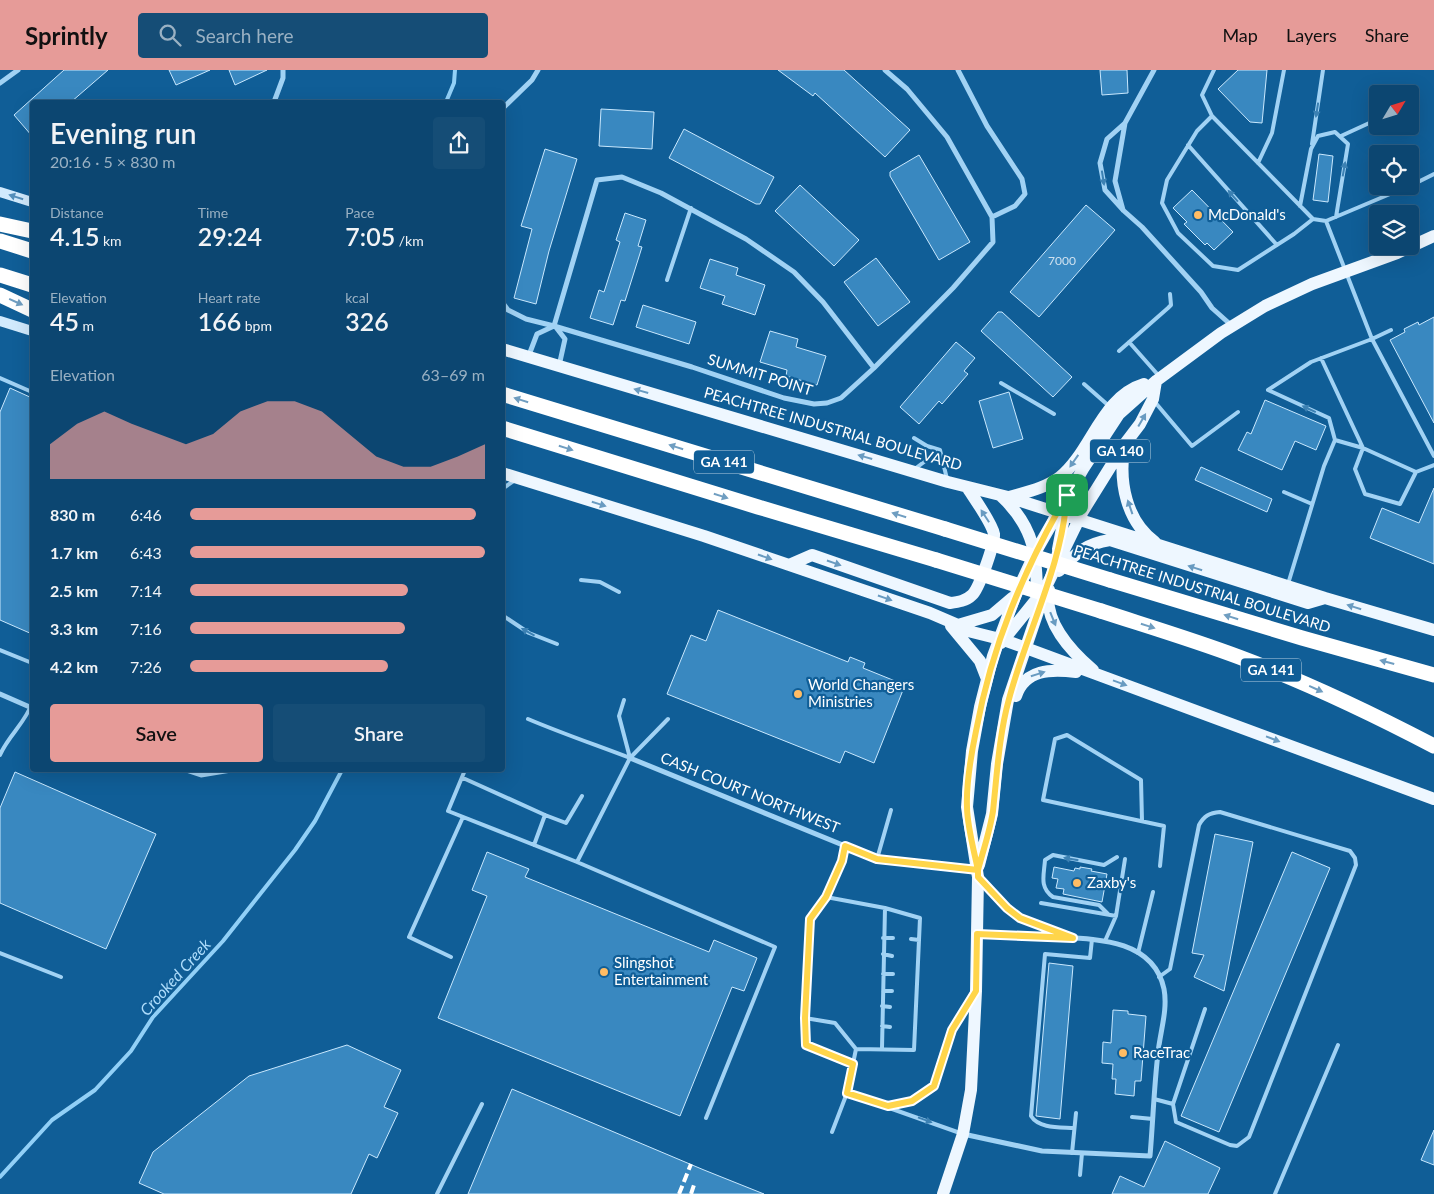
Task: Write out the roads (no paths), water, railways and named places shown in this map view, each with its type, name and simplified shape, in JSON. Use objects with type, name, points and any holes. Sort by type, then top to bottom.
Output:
[{"type":"highway","points":[[0,224],[30,231]]},
{"type":"highway","points":[[0,241],[30,250]]},
{"type":"highway","points":[[0,274],[30,283]]},
{"type":"highway","points":[[0,295],[30,309]]},
{"type":"highway","name":"PEACHTREE INDUSTRIAL BOULEVARD","points":[[505,395],[1302,638],[1434,675]]},
{"type":"highway","name":"GA 141","points":[[505,429],[1101,611],[1240,657],[1342,701],[1434,746]]},
{"type":"main road","points":[[0,192],[30,201]]},
{"type":"main road","name":"GA 140","points":[[978,874],[992,814],[997,764],[1008,700],[1050,579],[1067,516],[1067,495],[1123,408],[1158,379],[1232,326],[1265,306],[1312,284],[1397,253],[1434,236]]},
{"type":"main road","points":[[0,321],[30,330]]},
{"type":"main road","name":"PEACHTREE INDUSTRIAL BOULEVARD","points":[[505,350],[948,482],[1004,496],[1326,598],[1434,630]]},
{"type":"main road","points":[[1037,613],[1035,553],[1020,517],[1004,496],[1032,491],[1059,478],[1069,468],[1111,407],[1136,386],[1158,379]]},
{"type":"main road","name":"GA 140","points":[[944,1194],[963,1134],[971,1090],[976,991],[978,874],[967,807],[972,751],[986,678],[1016,594],[1035,553],[1140,424],[1153,399],[1158,379]]},
{"type":"main road","points":[[1124,445],[1122,461],[1123,478],[1129,509],[1142,529],[1159,544]]},
{"type":"main road","points":[[505,475],[704,536],[944,619],[964,630],[1001,639],[1434,799]]},
{"type":"main road","points":[[789,565],[812,555],[950,604],[964,600],[972,595],[982,578],[994,535],[967,487]]},
{"type":"main road","points":[[1067,516],[1050,579],[1049,608],[1053,621],[1069,646],[1098,675]]},
{"type":"main road","points":[[1001,639],[1037,598],[1050,579],[1074,555],[1083,548],[1095,543],[1110,540],[1308,603],[1326,598]]},
{"type":"main road","points":[[958,625],[992,615],[1016,594],[1060,542]]},
{"type":"main road","points":[[944,619],[980,661],[986,678]]},
{"type":"main road","points":[[992,814],[1003,779],[1012,711],[1019,686],[1035,673],[1058,669],[1098,675]]},
{"type":"street","points":[[0,83],[18,70]]},
{"type":"street","points":[[275,100],[284,70]]},
{"type":"street","points":[[505,106],[532,80],[538,70]]},
{"type":"street","points":[[885,70],[907,89],[947,136],[992,217],[1015,206],[1025,194],[1024,187],[1022,179],[987,126],[958,70]]},
{"type":"street","points":[[1124,211],[1115,181],[1125,123],[1154,70]]},
{"type":"street","points":[[1125,123],[1107,139],[1100,163],[1105,190],[1142,227],[1201,292],[1212,308],[1232,326]]},
{"type":"street","points":[[529,358],[537,334],[554,326],[597,180],[622,177],[691,208],[746,239],[794,272],[823,302],[874,368]]},
{"type":"street","name":"SUMMIT POINT","points":[[505,306],[508,310],[526,319],[692,367],[784,398],[814,404],[827,403],[840,398],[874,368],[953,288],[992,242],[992,217]]},
{"type":"street","points":[[554,326],[565,339],[558,367]]},
{"type":"street","points":[[0,694],[30,705]]},
{"type":"street","name":"CASH COURT NORTHWEST","points":[[630,758],[877,859],[978,874]]},
{"type":"street","points":[[192,772],[201,775],[219,772]]},
{"type":"street","points":[[963,1134],[1042,1151],[1150,1156],[1158,1052],[1165,1005],[1164,988],[1152,965],[1126,946],[1092,939],[977,934]]},
{"type":"lane","points":[[1214,70],[1202,95],[1212,116],[1313,219],[1326,221],[1389,195]]},
{"type":"lane","points":[[1258,163],[1272,133],[1284,70]]},
{"type":"lane","points":[[1300,206],[1311,150],[1323,70]]},
{"type":"lane","points":[[1212,116],[1197,131],[1167,180],[1162,203],[1178,233],[1213,266],[1238,270],[1294,234],[1313,219]]},
{"type":"lane","points":[[1340,136],[1369,123]]},
{"type":"lane","points":[[1311,150],[1318,136],[1335,132],[1348,144],[1336,217]]},
{"type":"lane","points":[[1188,145],[1277,245]]},
{"type":"lane","points":[[1419,182],[1434,174]]},
{"type":"lane","points":[[668,280],[691,208]]},
{"type":"lane","points":[[1326,221],[1372,339],[1434,456]]},
{"type":"lane","points":[[1119,351],[1171,305],[1170,294]]},
{"type":"lane","points":[[1288,586],[1324,466],[1335,440],[1329,418],[1268,390],[1311,362],[1392,330]]},
{"type":"lane","points":[[1129,342],[1158,379]]},
{"type":"lane","points":[[1321,358],[1363,448],[1354,469],[1365,494],[1400,504],[1416,472]]},
{"type":"lane","points":[[0,378],[30,391]]},
{"type":"lane","points":[[1001,383],[1054,414]]},
{"type":"lane","points":[[1084,384],[1111,407]]},
{"type":"lane","points":[[1153,399],[1192,446],[1238,412]]},
{"type":"lane","points":[[914,438],[927,446],[940,450]]},
{"type":"lane","points":[[1335,440],[1363,448],[1416,472],[1434,466]]},
{"type":"lane","points":[[911,471],[940,450]]},
{"type":"lane","points":[[940,450],[948,482]]},
{"type":"lane","points":[[505,487],[518,478]]},
{"type":"lane","points":[[1284,492],[1312,504]]},
{"type":"lane","points":[[581,580],[600,582],[619,592]]},
{"type":"lane","points":[[505,616],[529,634],[557,644]]},
{"type":"lane","points":[[0,650],[30,662]]},
{"type":"lane","points":[[624,700],[619,716],[630,758]]},
{"type":"lane","points":[[0,754],[6,742],[30,709]]},
{"type":"lane","points":[[528,719],[630,758]]},
{"type":"lane","points":[[577,862],[630,758],[668,719]]},
{"type":"lane","points":[[1142,821],[1141,780],[1067,735],[1055,739],[1043,800],[1164,826],[1160,866]]},
{"type":"lane","points":[[0,739],[6,742]]},
{"type":"lane","points":[[464,772],[448,811],[577,862],[775,947],[706,1118]]},
{"type":"lane","points":[[463,778],[545,816],[566,823],[582,796]]},
{"type":"lane","points":[[877,859],[891,810]]},
{"type":"lane","points":[[1159,977],[1170,968],[1199,826],[1203,818],[1210,813],[1220,812],[1350,851],[1355,858],[1356,865],[1248,1137],[1237,1146],[1230,1145],[1176,1122],[1173,1104],[1206,1009]]},
{"type":"lane","points":[[534,845],[545,816]]},
{"type":"lane","points":[[451,957],[409,937],[462,817]]},
{"type":"lane","points":[[845,846],[842,861],[826,897],[810,919],[805,1018],[806,1045],[853,1064]]},
{"type":"lane","points":[[1108,914],[1099,905],[1053,897],[1048,893],[1043,885],[1045,860],[1053,855],[1104,865],[1117,857]]},
{"type":"lane","points":[[1105,941],[1116,916],[1126,859]]},
{"type":"lane","points":[[978,874],[1007,908],[1020,918],[1073,938]]},
{"type":"lane","points":[[1138,953],[1153,892]]},
{"type":"lane","points":[[826,897],[885,908],[920,918],[914,1050],[856,1049]]},
{"type":"lane","points":[[1041,903],[1116,916]]},
{"type":"lane","points":[[882,1048],[885,908]]},
{"type":"lane","points":[[883,938],[893,938]]},
{"type":"lane","points":[[911,939],[919,940]]},
{"type":"lane","points":[[1074,1128],[1040,1124],[1034,1122],[1031,1116],[1045,954],[1090,958],[1092,939]]},
{"type":"lane","points":[[0,953],[61,977]]},
{"type":"lane","points":[[883,954],[892,956]]},
{"type":"lane","points":[[912,957],[918,957]]},
{"type":"lane","points":[[883,974],[893,974]]},
{"type":"lane","points":[[911,976],[917,976]]},
{"type":"lane","points":[[883,991],[892,991]]},
{"type":"lane","points":[[910,991],[917,991]]},
{"type":"lane","points":[[888,1106],[912,1101],[934,1086],[952,1030],[976,991]]},
{"type":"lane","points":[[882,1006],[890,1007]]},
{"type":"lane","points":[[910,1008],[916,1009]]},
{"type":"lane","points":[[805,1018],[835,1023],[856,1049]]},
{"type":"lane","points":[[882,1026],[890,1027]]},
{"type":"lane","points":[[910,1027],[915,1028]]},
{"type":"lane","points":[[1274,1194],[1338,1046]]},
{"type":"lane","points":[[832,1132],[847,1093],[856,1049]]},
{"type":"lane","points":[[847,1093],[963,1134]]},
{"type":"lane","points":[[1154,1099],[1173,1104]]},
{"type":"lane","points":[[437,1194],[482,1104]]},
{"type":"lane","points":[[1072,1152],[1076,1113]]},
{"type":"lane","points":[[1132,1117],[1153,1119]]},
{"type":"lane","points":[[1080,1175],[1082,1153]]},
{"type":"waterway","name":"Crooked Creek","points":[[447,100],[454,83],[455,70]]},
{"type":"waterway","name":"Crooked Creek","points":[[0,1177],[52,1120],[95,1090],[131,1051],[153,1017],[223,941],[295,850],[315,821],[341,772]]},
{"type":"railway","points":[[679,1194],[691,1164]]},
{"type":"railway","points":[[691,1194],[694,1185]]},
{"type":"place","name":"McDonald's","points":[[1198,215]]},
{"type":"place","name":"World Changers Ministries","points":[[798,694]]},
{"type":"place","name":"Zaxby's","points":[[1077,883]]},
{"type":"place","name":"Slingshot Entertainment","points":[[604,972]]},
{"type":"place","name":"RaceTrac","points":[[1123,1053]]}]
